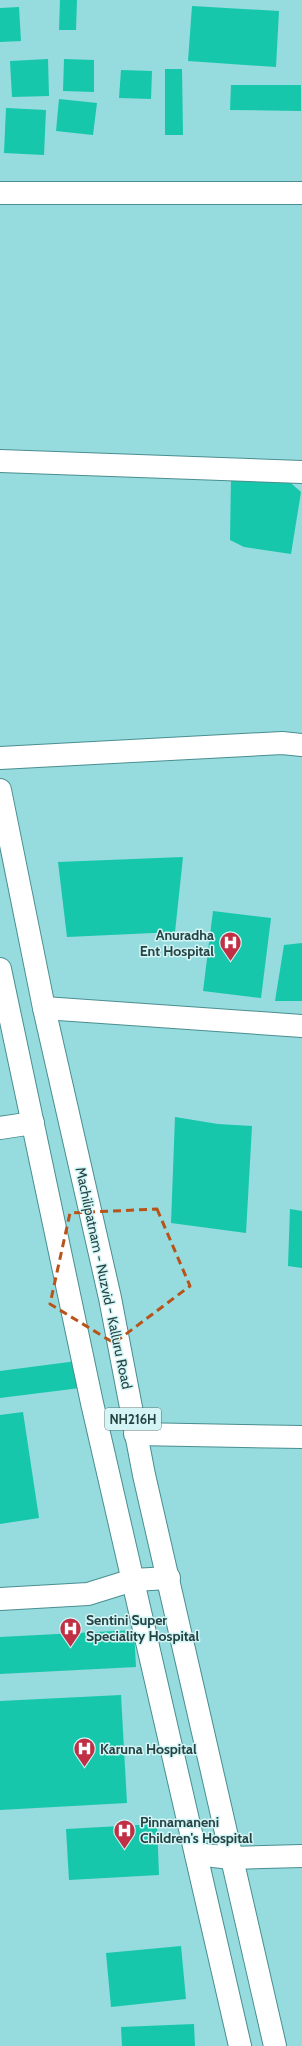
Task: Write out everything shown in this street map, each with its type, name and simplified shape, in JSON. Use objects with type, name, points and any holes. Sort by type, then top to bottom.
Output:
[{"type":"main road","points":[[0,193],[302,193]]},
{"type":"main road","points":[[0,461],[302,472]]},
{"type":"main road","points":[[0,758],[282,743],[302,744]]},
{"type":"main road","name":"Machilipatnam - Nuzvid - Kalluru Road","points":[[0,790],[44,1008],[110,1298],[135,1434],[275,2046]]},
{"type":"main road","name":"NH216H","points":[[0,969],[92,1403],[240,2046]]},
{"type":"main road","points":[[44,1008],[302,1026]]},
{"type":"main road","points":[[0,1128],[33,1123]]},
{"type":"main road","points":[[135,1434],[302,1437]]},
{"type":"main road","points":[[0,1598],[88,1594],[133,1580],[168,1578]]},
{"type":"main road","points":[[196,1854],[231,1858],[302,1856]]},
{"type":"highlighted area","points":[[157,1209],[190,1286],[114,1343],[50,1304],[70,1213]]},
{"type":"building","points":[[60,0],[77,0],[76,30],[59,30]]},
{"type":"building","points":[[192,6],[279,11],[276,67],[188,61]]},
{"type":"building","points":[[19,7],[21,41],[0,42],[0,8]]},
{"type":"building","points":[[48,59],[49,96],[12,97],[10,61]]},
{"type":"building","points":[[64,59],[94,60],[94,92],[63,91]]},
{"type":"building","points":[[165,69],[182,69],[183,135],[165,135]]},
{"type":"building","points":[[121,70],[152,71],[151,99],[119,98]]},
{"type":"building","points":[[231,85],[301,85],[301,111],[230,110]]},
{"type":"building","points":[[59,99],[97,103],[93,135],[56,131]]},
{"type":"building","points":[[6,108],[46,110],[44,155],[4,153]]},
{"type":"building","points":[[231,476],[284,477],[301,492],[291,554],[244,547],[230,540]]},
{"type":"building","points":[[183,857],[175,932],[67,937],[58,862]]},
{"type":"building","points":[[213,911],[271,918],[261,998],[203,991]]},
{"type":"building","points":[[302,943],[302,1001],[275,1001],[284,945]]},
{"type":"building","points":[[175,1117],[218,1124],[252,1126],[246,1233],[171,1223]]},
{"type":"building","points":[[290,1209],[302,1211],[302,1268],[288,1266]]},
{"type":"building","points":[[77,1361],[80,1388],[0,1398],[0,1371]]},
{"type":"building","points":[[23,1412],[39,1518],[0,1524],[0,1415]]},
{"type":"building","points":[[134,1630],[136,1667],[0,1674],[0,1637]]},
{"type":"building","points":[[121,1695],[127,1803],[0,1810],[0,1701]]},
{"type":"building","points":[[157,1824],[159,1875],[69,1880],[66,1829]]},
{"type":"building","points":[[181,1946],[186,1999],[111,2007],[106,1953]]},
{"type":"building","points":[[194,2024],[195,2046],[122,2046],[121,2027]]},
{"type":"place","name":"Anuradha Ent Hospital","points":[[230,962]]},
{"type":"place","name":"Sentini Super Speciality Hospital","points":[[70,1648]]},
{"type":"place","name":"Karuna Hospital","points":[[84,1768]]},
{"type":"place","name":"Pinnamaneni Children's Hospital","points":[[124,1850]]}]
